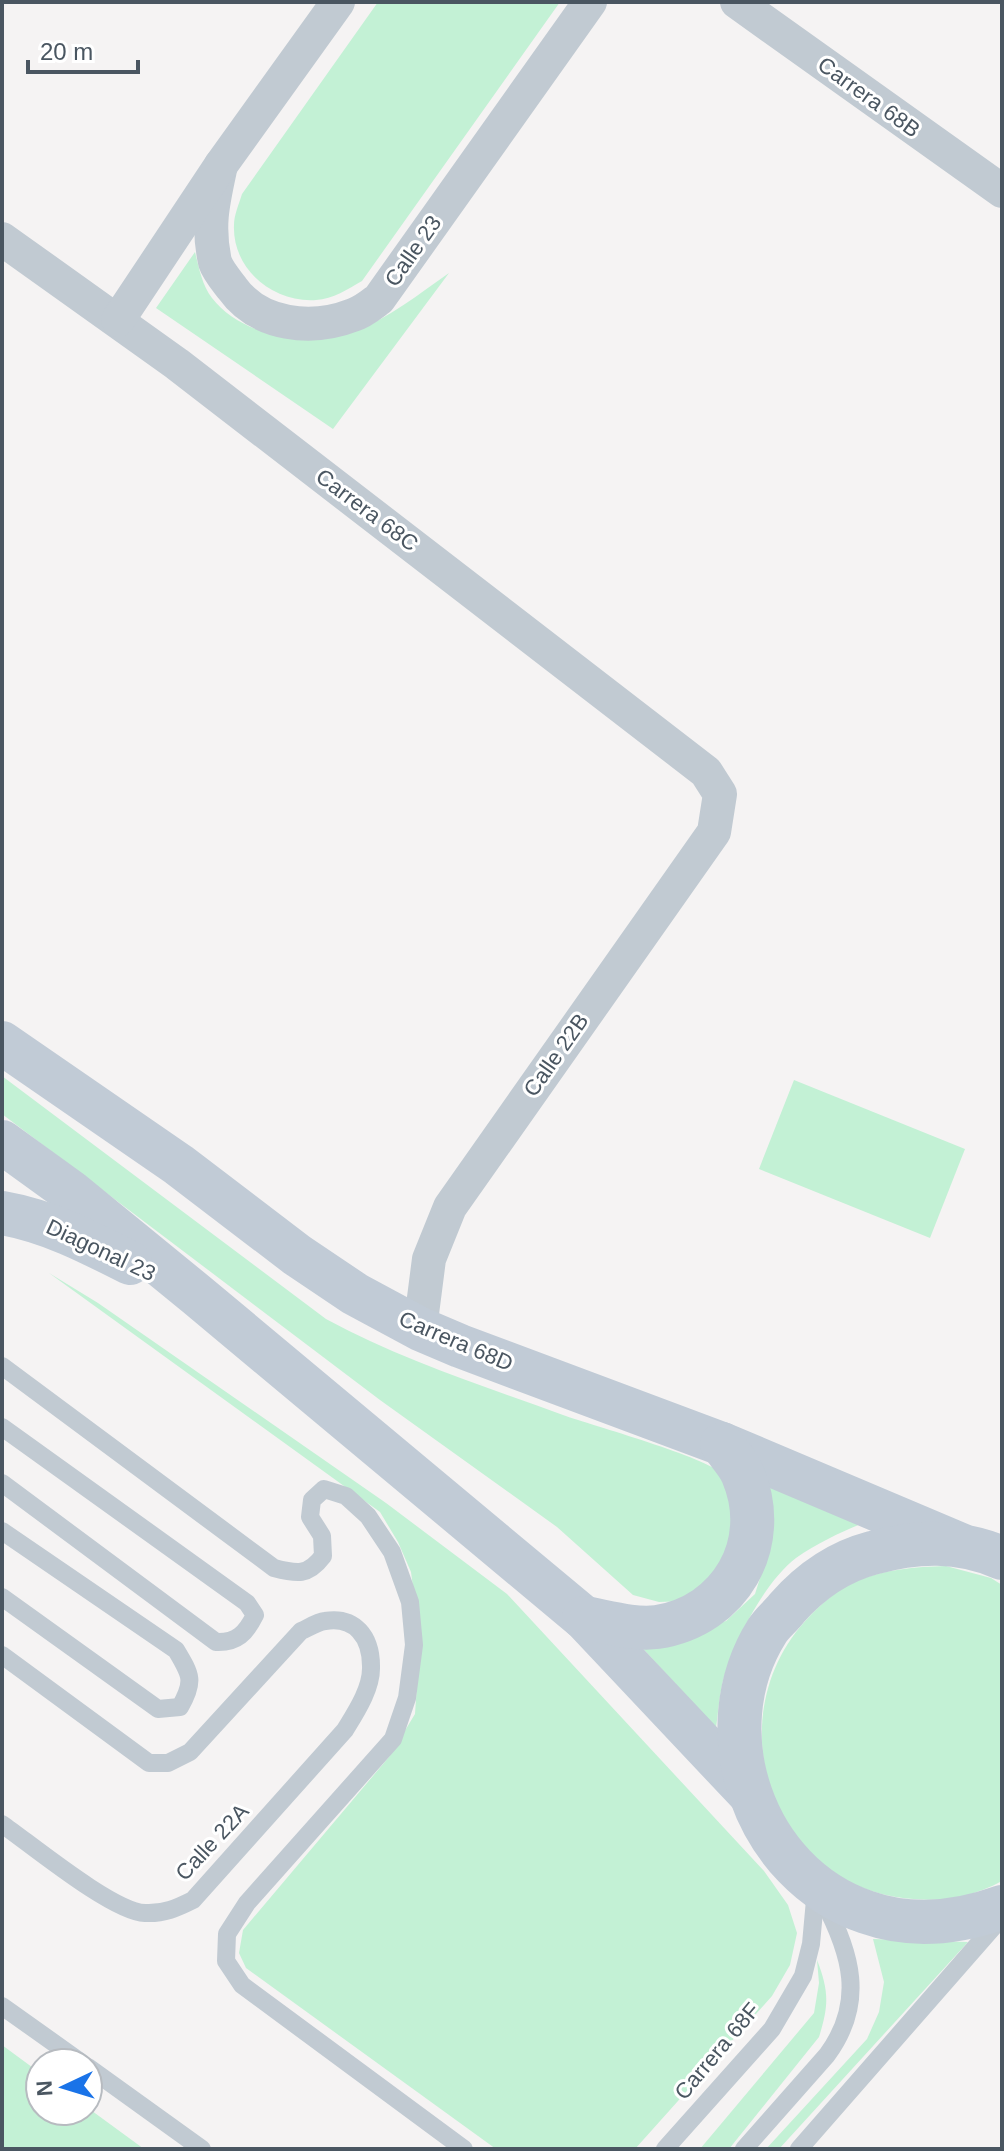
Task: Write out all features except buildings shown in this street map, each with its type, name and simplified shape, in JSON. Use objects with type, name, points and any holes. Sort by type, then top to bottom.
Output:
[{"type":"main road","name":"Carrera 68D","points":[[2,1043],[179,1165],[297,1255],[355,1294],[420,1329],[722,1444],[961,1545]]},
{"type":"main road","points":[[2,1142],[71,1192],[197,1295],[584,1618],[748,1792],[775,1845],[816,1887],[865,1912],[907,1921],[963,1919],[1002,1907]]},
{"type":"main road","name":"Diagonal 23","points":[[2,1213],[25,1217],[65,1231],[197,1295]]},
{"type":"main road","points":[[584,1618],[654,1628],[688,1620],[717,1601],[739,1574],[751,1541],[752,1506],[743,1473],[722,1444]]},
{"type":"main road","points":[[748,1792],[738,1737],[746,1680],[767,1631],[806,1587],[853,1558],[909,1543],[961,1545],[1002,1558]]},
{"type":"street","name":"Calle 23","points":[[118,320],[221,165],[338,2]]},
{"type":"street","name":"Calle 23","points":[[221,165],[209,221],[216,266],[239,298],[255,311],[274,320],[326,324],[357,314],[379,299],[590,2]]},
{"type":"street","name":"Carrera 68B","points":[[737,2],[1002,191]]},
{"type":"street","name":"Carrera 68C","points":[[2,239],[118,320],[706,772],[720,794]]},
{"type":"street","name":"Calle 22B","points":[[420,1329],[429,1259],[450,1207],[714,832],[720,794]]},
{"type":"lane","points":[[2,1366],[274,1568],[295,1573],[314,1568],[323,1556],[322,1536],[310,1517],[312,1500],[324,1489],[346,1496],[368,1516],[392,1552],[410,1602],[414,1645],[407,1698],[393,1739],[247,1903],[227,1934],[226,1961],[242,1985],[464,2149]]},
{"type":"lane","points":[[2,1427],[247,1603],[255,1615],[247,1633],[229,1643],[216,1642],[2,1483]]},
{"type":"lane","points":[[2,1531],[176,1650],[189,1671],[191,1687],[180,1707],[158,1709],[2,1597]]},
{"type":"lane","name":"Calle 22A","points":[[2,1655],[149,1763],[168,1763],[190,1752],[301,1631],[324,1621],[351,1622],[364,1634],[372,1666],[362,1702],[345,1730],[193,1900],[169,1912],[142,1913],[112,1901],[2,1824]]},
{"type":"lane","points":[[744,2149],[840,2038],[850,2010],[851,1978],[842,1938],[816,1887]]},
{"type":"lane","name":"Carrera 68F","points":[[665,2149],[772,2029],[803,1976],[811,1944],[816,1887]]},
{"type":"lane","points":[[799,2149],[1002,1917]]},
{"type":"lane","points":[[2,2006],[60,2047]]},
{"type":"lane","points":[[104,2079],[202,2149]]},
{"type":"green space","points":[[378,2],[560,2],[362,281],[322,299],[285,296],[258,280],[240,256],[234,225],[242,194]]},
{"type":"green space","points":[[195,252],[206,288],[225,311],[259,330],[298,338],[337,336],[368,326],[449,273],[333,429],[156,308]]},
{"type":"green space","points":[[2,1076],[326,1319],[443,1372],[713,1467],[722,1474],[732,1492],[737,1557],[684,1601],[659,1602],[633,1595],[557,1527],[380,1400],[2,1114]]},
{"type":"green space","points":[[794,1080],[965,1149],[930,1238],[759,1169]]},
{"type":"green space","points":[[49,1273],[98,1303],[386,1503],[507,1594],[764,1871],[788,1905],[797,1933],[790,1965],[772,1996],[635,2149],[496,2149],[246,1968],[239,1953],[243,1930],[389,1757],[415,1714],[420,1640],[411,1572],[380,1512]]},
{"type":"green space","points":[[753,1475],[873,1519],[805,1552],[772,1583],[750,1616],[726,1670],[716,1728],[636,1641],[726,1621],[755,1594],[771,1543]]},
{"type":"green space","points":[[946,1566],[991,1578],[1002,1585],[1002,1881],[950,1898],[924,1900],[896,1897],[852,1883],[817,1859],[789,1828],[771,1790],[762,1749],[764,1707],[776,1665],[800,1627],[833,1595],[856,1581],[878,1574]]},
{"type":"green space","points":[[873,1939],[968,1942],[779,2149],[766,2149],[867,2039],[879,2012],[884,1982]]},
{"type":"green space","points":[[817,1960],[826,1998],[819,2037],[729,2149],[700,2149],[814,2013],[819,1983]]},
{"type":"green space","points":[[2,2045],[24,2061],[24,2127],[104,2127],[104,2120],[144,2149],[2,2149]]}]
